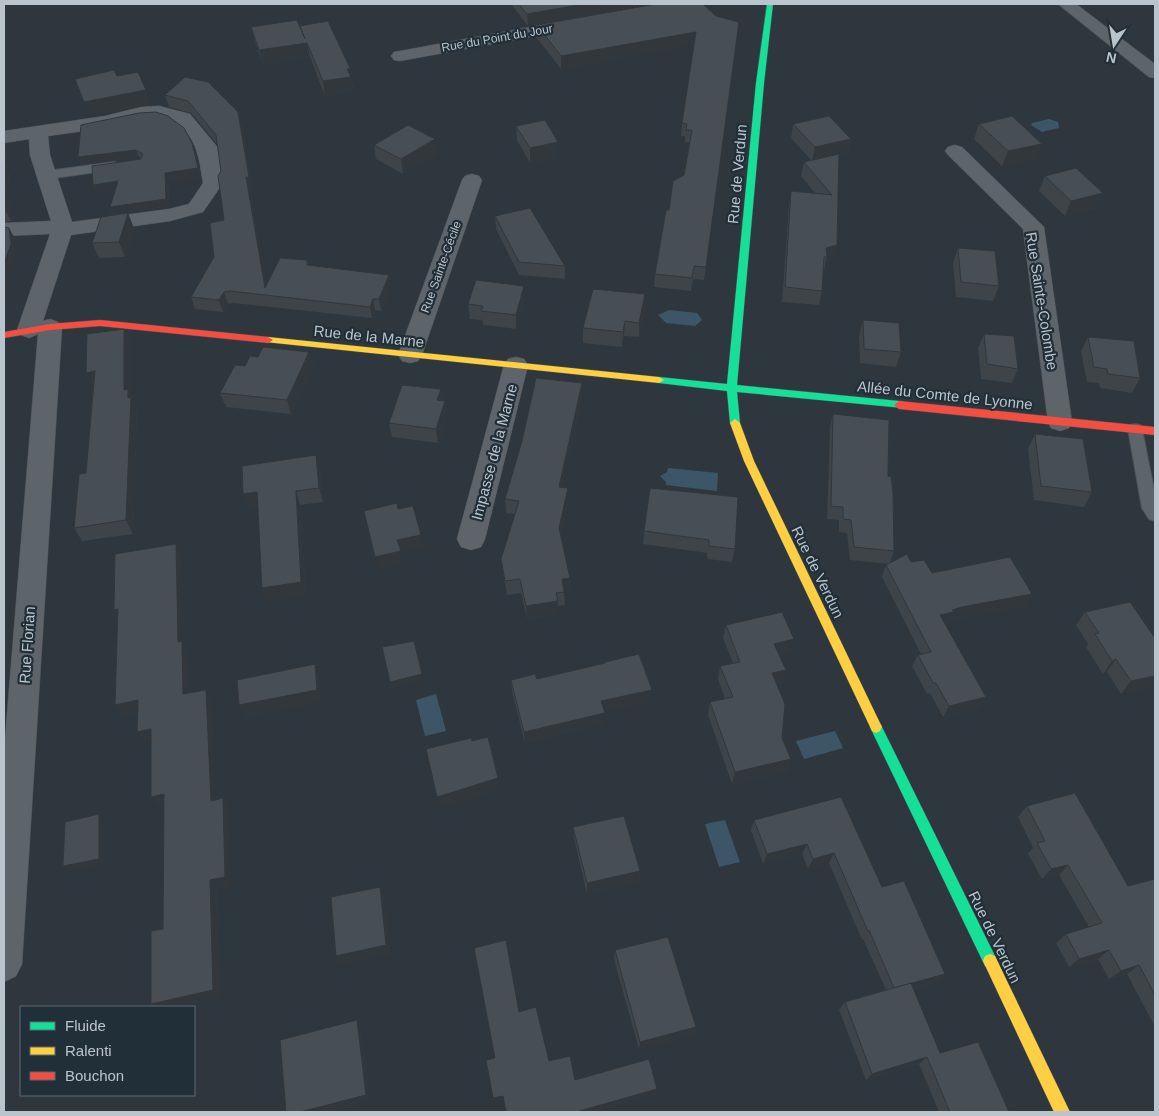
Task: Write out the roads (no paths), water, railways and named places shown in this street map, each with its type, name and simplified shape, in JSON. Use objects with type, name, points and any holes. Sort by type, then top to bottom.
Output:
[{"type":"street","name":"Rue de Verdun","points":[[770,4],[760,83],[732,388],[735,428],[749,461],[1062,1112]]},
{"type":"street","points":[[1066,4],[1155,73]]},
{"type":"street","name":"Rue du Point du Jour","points":[[400,56],[586,22]]},
{"type":"street","points":[[4,137],[159,112],[183,118],[208,148],[214,183],[196,208],[170,216],[63,228],[4,229]]},
{"type":"street","points":[[38,132],[40,154],[63,228]]},
{"type":"street","name":"Rue Sainte-Colombe","points":[[955,151],[1033,227],[1060,422]]},
{"type":"street","name":"Rue Sainte-Cécile","points":[[410,355],[472,180]]},
{"type":"street","name":"Rue Florian","points":[[4,964],[40,328],[63,228]]},
{"type":"street","name":"Rue de la Marne","points":[[4,335],[40,328],[100,323],[732,388]]},
{"type":"street","name":"Impasse de la Marne","points":[[471,539],[516,365]]},
{"type":"street","name":"Allée du Comte de Lyonne","points":[[732,388],[1155,431]]},
{"type":"lane","points":[[47,175],[130,164]]},
{"type":"lane","points":[[1135,429],[1150,508],[1155,515]]},
{"type":"water","points":[[1049,119],[1058,122],[1059,128],[1042,132],[1031,125],[1032,123]]},
{"type":"water","points":[[669,310],[697,313],[702,320],[695,326],[666,323],[658,315]]},
{"type":"water","points":[[668,468],[718,473],[717,491],[666,485],[666,482],[660,476],[667,472]]},
{"type":"water","points":[[436,694],[446,731],[425,736],[416,700]]},
{"type":"water","points":[[835,731],[843,748],[804,759],[796,741]]},
{"type":"water","points":[[725,820],[740,862],[719,867],[705,824]]}]
